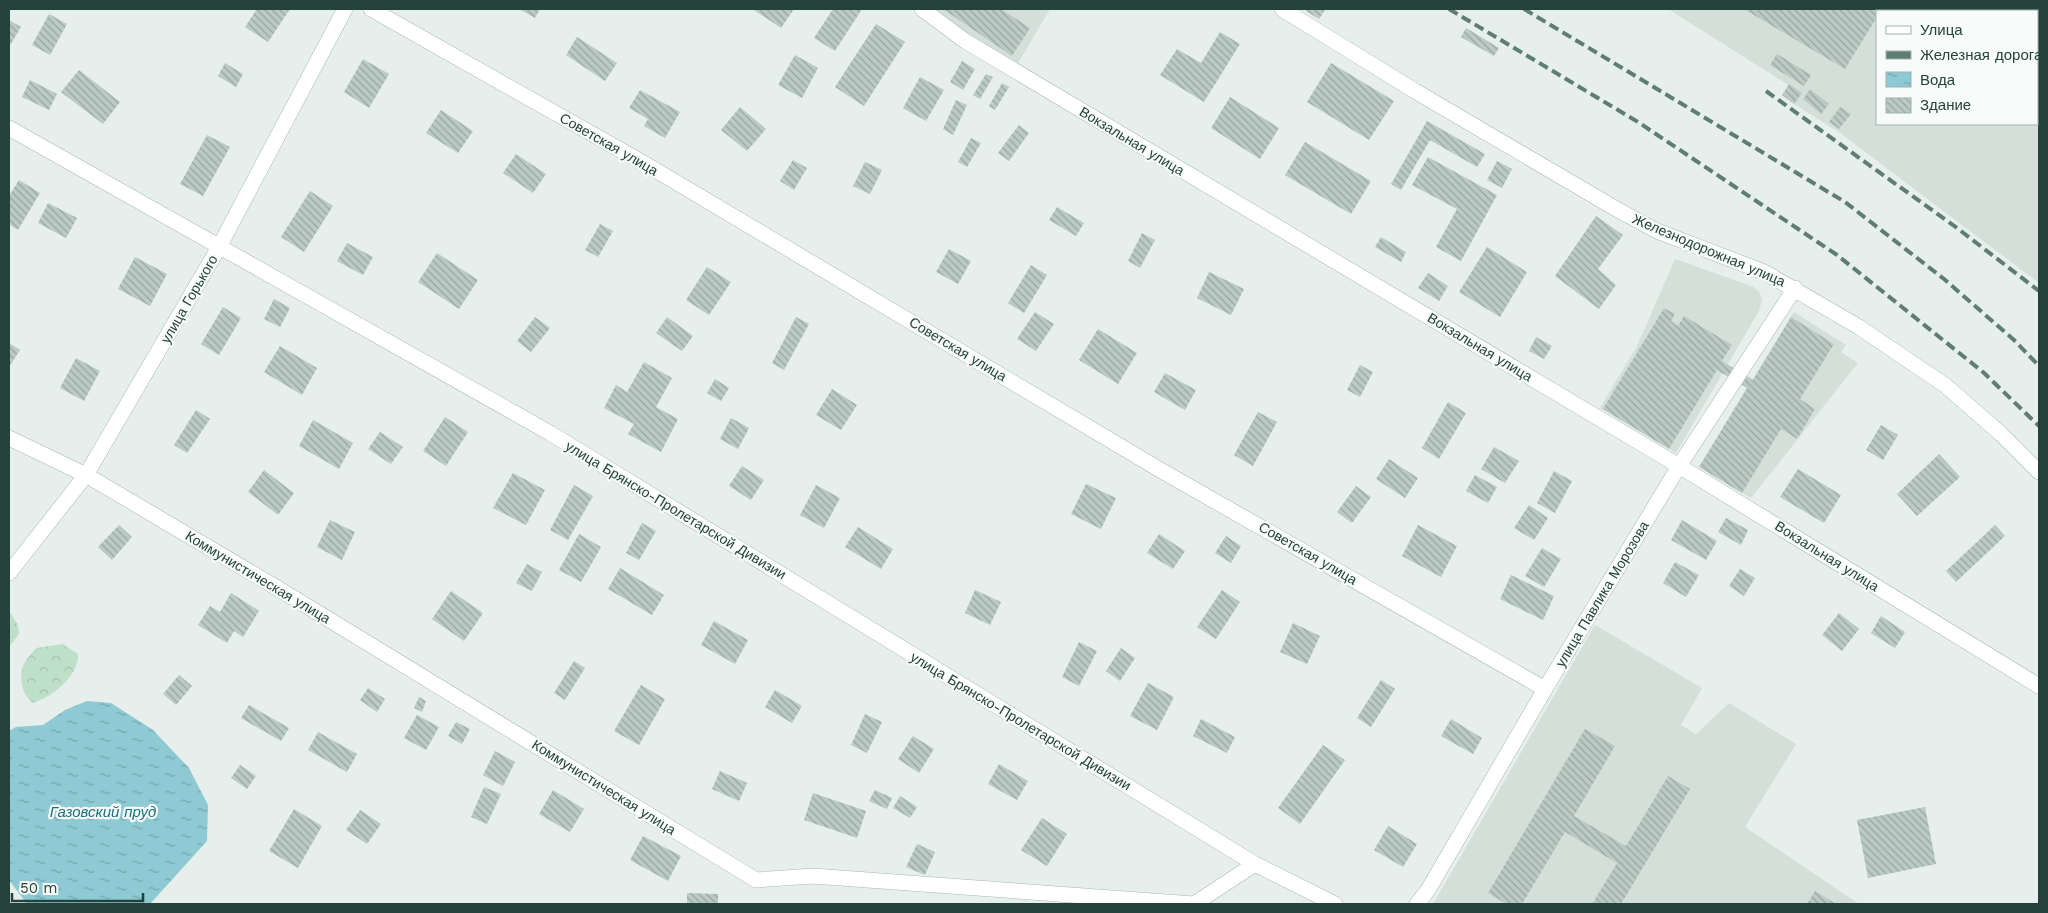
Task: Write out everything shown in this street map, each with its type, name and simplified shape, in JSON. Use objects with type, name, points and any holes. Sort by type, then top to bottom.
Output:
[{"type":"street","name":"улица Горького","points":[[9,573],[86,475],[219,247],[345,9]]},
{"type":"street","name":"Советская улица","points":[[371,9],[647,165],[1162,471],[1545,689]]},
{"type":"street","name":"Вокзальная улица","points":[[922,9],[964,40],[1679,466],[2039,686]]},
{"type":"street","name":"Железнодорожная улица","points":[[1282,9],[1424,96],[1618,210],[1657,231],[1764,272],[1795,288],[1859,327],[1946,386],[2001,434],[2039,472]]},
{"type":"street","name":"улица Брянско-Пролетарской Дивизии","points":[[9,128],[550,433],[1255,864],[1335,904]]},
{"type":"street","name":"улица Павлика Морозова","points":[[1417,904],[1428,890],[1545,689],[1679,466],[1795,288]]},
{"type":"street","name":"Коммунистическая улица","points":[[9,438],[86,475],[369,643],[756,880],[813,876],[1194,904],[1255,864]]},
{"type":"shaded area","points":[[923,9],[1050,9],[1017,65]]},
{"type":"shaded area","points":[[1668,9],[2011,10],[1876,10],[1876,125],[2038,125],[2039,27],[2039,283],[1840,133],[1794,104],[1801,93]]},
{"type":"shaded area","points":[[1675,259],[1754,287],[1760,293],[1762,300],[1759,311],[1676,453],[1600,408],[1637,346]]},
{"type":"shaded area","points":[[1794,312],[1846,345],[1841,352],[1858,363],[1751,498],[1699,467]]},
{"type":"shaded area","points":[[1595,625],[1702,688],[1681,725],[1696,734],[1729,703],[1796,744],[1745,827],[1859,904],[1433,904]]},
{"type":"green space","points":[[9,611],[18,625],[19,634],[9,647]]},
{"type":"green space","points":[[63,644],[78,654],[74,670],[56,691],[33,703],[23,690],[21,678],[25,662],[36,648]]},
{"type":"water","name":"Газовский пруд","points":[[87,701],[111,703],[153,730],[189,768],[208,805],[207,841],[150,904],[27,904],[9,880],[9,731],[16,727],[43,725],[65,710]]},
{"type":"building","points":[[257,9],[290,9],[268,42],[245,27]]},
{"type":"building","points":[[519,9],[540,9],[535,18]]},
{"type":"building","points":[[755,9],[794,9],[781,28]]},
{"type":"building","points":[[833,9],[862,9],[835,51],[814,38]]},
{"type":"building","points":[[943,9],[1001,9],[1030,28],[1012,56]]},
{"type":"building","points":[[1307,9],[1325,10],[1319,19],[1306,11]]},
{"type":"building","points":[[1744,9],[1876,10],[1876,19],[1845,69]]},
{"type":"building","points":[[2021,9],[2039,9],[2038,11]]},
{"type":"building","points":[[49,14],[67,24],[50,55],[32,45]]},
{"type":"building","points":[[9,20],[21,27],[9,47]]},
{"type":"building","points":[[876,24],[905,42],[864,106],[835,87]]},
{"type":"building","points":[[1466,28],[1499,48],[1494,56],[1461,37]]},
{"type":"building","points":[[1220,32],[1240,44],[1204,102],[1160,75],[1177,49],[1201,63]]},
{"type":"building","points":[[577,37],[617,63],[605,81],[566,55]]},
{"type":"building","points":[[1777,54],[1811,75],[1804,86],[1770,65]]},
{"type":"building","points":[[795,55],[818,68],[802,98],[778,85]]},
{"type":"building","points":[[363,59],[389,74],[369,108],[344,92]]},
{"type":"building","points":[[962,61],[975,69],[963,90],[950,82]]},
{"type":"building","points":[[225,63],[243,74],[236,87],[218,76]]},
{"type":"building","points":[[1331,63],[1394,101],[1369,140],[1307,102]]},
{"type":"building","points":[[79,70],[120,102],[103,124],[61,92]]},
{"type":"building","points":[[986,74],[993,77],[980,99],[973,95]]},
{"type":"building","points":[[920,77],[944,90],[926,121],[903,108]]},
{"type":"building","points":[[30,80],[57,94],[49,110],[22,97]]},
{"type":"building","points":[[1002,83],[1009,87],[995,110],[989,106]]},
{"type":"building","points":[[1789,84],[1802,93],[1794,104],[1782,95]]},
{"type":"building","points":[[1810,89],[1829,104],[1821,114],[1803,99]]},
{"type":"building","points":[[640,90],[680,112],[665,138],[644,126],[648,119],[629,108]]},
{"type":"building","points":[[1230,97],[1279,128],[1260,159],[1211,128]]},
{"type":"building","points":[[956,100],[967,105],[953,135],[943,129]]},
{"type":"building","points":[[740,107],[766,129],[747,151],[721,130]]},
{"type":"building","points":[[1840,107],[1851,114],[1839,129],[1829,122]]},
{"type":"building","points":[[441,110],[473,131],[458,153],[426,133]]},
{"type":"building","points":[[1427,121],[1485,154],[1477,167],[1430,140],[1401,190],[1391,184]]},
{"type":"building","points":[[1019,125],[1029,133],[1009,161],[998,153]]},
{"type":"building","points":[[207,135],[230,147],[203,196],[180,184]]},
{"type":"building","points":[[971,138],[981,143],[967,167],[958,162]]},
{"type":"building","points":[[1305,142],[1371,181],[1351,214],[1285,175]]},
{"type":"building","points":[[516,154],[546,174],[533,193],[503,173]]},
{"type":"building","points":[[1428,157],[1497,195],[1461,261],[1436,247],[1457,209],[1412,185]]},
{"type":"building","points":[[793,160],[807,168],[794,190],[780,181]]},
{"type":"building","points":[[1497,161],[1512,169],[1502,188],[1487,180]]},
{"type":"building","points":[[865,162],[882,170],[870,194],[853,186]]},
{"type":"building","points":[[19,180],[40,193],[18,230],[9,224],[9,196]]},
{"type":"building","points":[[310,191],[333,206],[304,252],[281,237]]},
{"type":"building","points":[[48,203],[77,218],[66,238],[38,223]]},
{"type":"building","points":[[1057,207],[1084,223],[1076,236],[1049,220]]},
{"type":"building","points":[[1596,216],[1623,235],[1598,269],[1616,285],[1599,309],[1555,276]]},
{"type":"building","points":[[600,224],[613,231],[598,257],[585,250]]},
{"type":"building","points":[[1142,233],[1155,240],[1140,268],[1128,261]]},
{"type":"building","points":[[1381,237],[1406,252],[1401,262],[1375,247]]},
{"type":"building","points":[[347,243],[373,257],[363,275],[337,261]]},
{"type":"building","points":[[1487,247],[1527,272],[1500,317],[1459,292]]},
{"type":"building","points":[[949,249],[971,261],[958,284],[936,272]]},
{"type":"building","points":[[437,253],[478,280],[459,309],[418,282]]},
{"type":"building","points":[[135,257],[167,274],[150,306],[118,289]]},
{"type":"building","points":[[1031,265],[1047,275],[1024,313],[1008,303]]},
{"type":"building","points":[[707,267],[731,282],[709,315],[686,300]]},
{"type":"building","points":[[1209,272],[1244,289],[1231,315],[1197,298]]},
{"type":"building","points":[[1428,273],[1448,286],[1439,301],[1418,288]]},
{"type":"building","points":[[274,299],[290,308],[280,327],[264,319]]},
{"type":"building","points":[[223,307],[241,318],[219,355],[201,344]]},
{"type":"building","points":[[1664,308],[1675,314],[1671,321],[1678,326],[1684,316],[1732,345],[1722,361],[1753,380],[1791,317],[1834,344],[1800,399],[1815,409],[1797,439],[1781,429],[1742,493],[1699,467],[1747,388],[1717,370],[1669,449],[1603,409]]},
{"type":"building","points":[[1035,312],[1054,324],[1036,351],[1017,339]]},
{"type":"building","points":[[535,317],[550,328],[531,352],[517,341]]},
{"type":"building","points":[[667,317],[693,336],[682,351],[656,333]]},
{"type":"building","points":[[796,317],[809,324],[784,370],[772,363]]},
{"type":"building","points":[[1098,329],[1137,353],[1118,384],[1079,360]]},
{"type":"building","points":[[1536,337],[1552,346],[1544,359],[1529,351]]},
{"type":"building","points":[[9,343],[20,350],[9,367]]},
{"type":"building","points":[[280,346],[317,368],[302,395],[264,372]]},
{"type":"building","points":[[76,358],[100,371],[84,401],[60,388]]},
{"type":"building","points":[[644,362],[672,378],[656,407],[678,419],[661,452],[628,434],[634,424],[604,408],[616,385],[627,392]]},
{"type":"building","points":[[1360,365],[1373,372],[1360,397],[1347,390]]},
{"type":"building","points":[[1165,373],[1196,390],[1185,410],[1154,392]]},
{"type":"building","points":[[715,379],[729,388],[721,401],[707,393]]},
{"type":"building","points":[[832,389],[857,405],[841,430],[816,415]]},
{"type":"building","points":[[1448,402],[1466,413],[1439,459],[1422,448]]},
{"type":"building","points":[[196,410],[210,419],[187,453],[174,445]]},
{"type":"building","points":[[1258,412],[1277,422],[1253,466],[1234,455]]},
{"type":"building","points":[[445,417],[468,432],[446,466],[423,451]]},
{"type":"building","points":[[731,418],[749,428],[738,449],[720,439]]},
{"type":"building","points":[[313,420],[353,443],[339,469],[299,446]]},
{"type":"building","points":[[1881,425],[1898,435],[1883,460],[1866,450]]},
{"type":"building","points":[[380,432],[403,447],[391,464],[368,449]]},
{"type":"building","points":[[1494,447],[1519,461],[1505,483],[1481,469]]},
{"type":"building","points":[[1939,454],[1960,477],[1917,516],[1897,494]]},
{"type":"building","points":[[1389,459],[1418,478],[1405,498],[1376,479]]},
{"type":"building","points":[[742,466],[764,480],[751,500],[729,486]]},
{"type":"building","points":[[1798,469],[1841,495],[1824,523],[1780,497]]},
{"type":"building","points":[[264,470],[294,493],[278,515],[248,492]]},
{"type":"building","points":[[1554,471],[1572,481],[1555,513],[1537,503]]},
{"type":"building","points":[[513,473],[545,490],[526,525],[493,508]]},
{"type":"building","points":[[1475,475],[1497,487],[1488,503],[1466,491]]},
{"type":"building","points":[[1086,484],[1116,498],[1101,529],[1071,514]]},
{"type":"building","points":[[574,485],[593,496],[568,540],[550,530]]},
{"type":"building","points":[[816,485],[840,498],[824,528],[800,515]]},
{"type":"building","points":[[1356,486],[1371,497],[1352,523],[1337,512]]},
{"type":"building","points":[[1529,505],[1548,518],[1534,540],[1514,528]]},
{"type":"building","points":[[1726,518],[1748,530],[1741,545],[1718,532]]},
{"type":"building","points":[[330,520],[355,532],[342,560],[317,547]]},
{"type":"building","points":[[1682,520],[1717,541],[1706,560],[1671,540]]},
{"type":"building","points":[[642,523],[656,531],[639,560],[626,553]]},
{"type":"building","points":[[119,525],[132,537],[112,560],[98,547]]},
{"type":"building","points":[[1418,525],[1457,546],[1441,577],[1402,556]]},
{"type":"building","points":[[1995,525],[2005,536],[1956,582],[1946,571]]},
{"type":"building","points":[[858,527],[893,549],[881,569],[845,547]]},
{"type":"building","points":[[579,534],[601,547],[581,582],[559,570]]},
{"type":"building","points":[[1159,534],[1185,551],[1173,569],[1147,553]]},
{"type":"building","points":[[1226,536],[1241,546],[1231,563],[1215,553]]},
{"type":"building","points":[[1542,548],[1561,559],[1544,587],[1525,576]]},
{"type":"building","points":[[1675,562],[1699,575],[1686,597],[1663,583]]},
{"type":"building","points":[[527,564],[542,572],[532,591],[516,583]]},
{"type":"building","points":[[620,568],[664,595],[652,615],[608,589]]},
{"type":"building","points":[[1740,569],[1755,578],[1744,596],[1729,586]]},
{"type":"building","points":[[1511,575],[1554,596],[1543,620],[1500,599]]},
{"type":"building","points":[[975,590],[1001,602],[990,625],[965,613]]},
{"type":"building","points":[[1222,590],[1240,602],[1216,639],[1197,627]]},
{"type":"building","points":[[451,591],[483,613],[464,641],[432,619]]},
{"type":"building","points":[[231,593],[259,611],[243,637],[234,631],[227,643],[198,625],[210,606],[220,612]]},
{"type":"building","points":[[1839,613],[1859,629],[1842,651],[1822,635]]},
{"type":"building","points":[[1881,616],[1905,632],[1895,648],[1871,633]]},
{"type":"building","points":[[714,621],[748,640],[735,664],[701,645]]},
{"type":"building","points":[[1293,623],[1320,636],[1307,664],[1280,652]]},
{"type":"building","points":[[1079,642],[1097,651],[1079,686],[1062,677]]},
{"type":"building","points":[[1121,648],[1135,658],[1120,681],[1106,671]]},
{"type":"building","points":[[574,661],[585,668],[565,700],[554,693]]},
{"type":"building","points":[[179,675],[192,686],[176,705],[163,694]]},
{"type":"building","points":[[1381,680],[1395,689],[1371,727],[1357,718]]},
{"type":"building","points":[[1148,683],[1174,697],[1157,730],[1130,716]]},
{"type":"building","points":[[641,685],[665,699],[639,745],[614,731]]},
{"type":"building","points":[[368,688],[385,699],[377,712],[360,700]]},
{"type":"building","points":[[775,690],[802,706],[792,723],[765,707]]},
{"type":"building","points":[[419,697],[426,701],[422,712],[414,708]]},
{"type":"building","points":[[249,705],[289,728],[281,741],[241,718]]},
{"type":"building","points":[[865,714],[882,722],[867,753],[851,745]]},
{"type":"building","points":[[417,715],[439,727],[426,750],[404,738]]},
{"type":"building","points":[[1201,719],[1235,737],[1227,753],[1193,736]]},
{"type":"building","points":[[1451,719],[1482,738],[1473,754],[1441,736]]},
{"type":"building","points":[[456,722],[470,729],[462,744],[448,736]]},
{"type":"building","points":[[1585,729],[1615,746],[1574,816],[1626,846],[1668,776],[1690,789],[1621,904],[1592,904],[1617,863],[1565,832],[1522,904],[1507,904],[1488,893]]},
{"type":"building","points":[[318,732],[357,754],[347,772],[308,750]]},
{"type":"building","points":[[913,736],[934,749],[919,773],[898,759]]},
{"type":"building","points":[[1323,745],[1345,760],[1300,824],[1278,808]]},
{"type":"building","points":[[495,751],[515,762],[503,786],[483,775]]},
{"type":"building","points":[[999,764],[1028,781],[1017,800],[988,784]]},
{"type":"building","points":[[240,765],[256,776],[247,789],[231,778]]},
{"type":"building","points":[[720,771],[747,783],[739,801],[712,789]]},
{"type":"building","points":[[484,787],[501,794],[487,824],[471,817]]},
{"type":"building","points":[[553,790],[584,809],[570,832],[539,814]]},
{"type":"building","points":[[875,790],[892,798],[887,809],[869,801]]},
{"type":"building","points":[[813,793],[866,811],[857,838],[804,820]]},
{"type":"building","points":[[900,796],[917,807],[910,818],[893,808]]},
{"type":"building","points":[[1925,807],[1936,864],[1868,878],[1857,820]]},
{"type":"building","points":[[294,809],[322,826],[298,868],[269,851]]},
{"type":"building","points":[[360,810],[381,824],[367,844],[346,830]]},
{"type":"building","points":[[1042,818],[1067,834],[1047,866],[1021,850]]},
{"type":"building","points":[[1388,826],[1417,844],[1403,867],[1374,850]]},
{"type":"building","points":[[643,836],[681,856],[668,881],[630,860]]},
{"type":"building","points":[[917,844],[935,852],[925,875],[906,867]]},
{"type":"building","points":[[1815,891],[1836,904],[1807,904]]},
{"type":"building","points":[[687,893],[718,894],[718,904],[687,904]]},
{"type":"railway","points":[[1449,9],[1638,122],[1837,255],[1983,372],[2039,426]]},
{"type":"railway","points":[[1524,9],[1845,202],[1944,279],[2014,340],[2039,366]]},
{"type":"railway","points":[[1766,91],[1957,228],[2039,291]]}]
